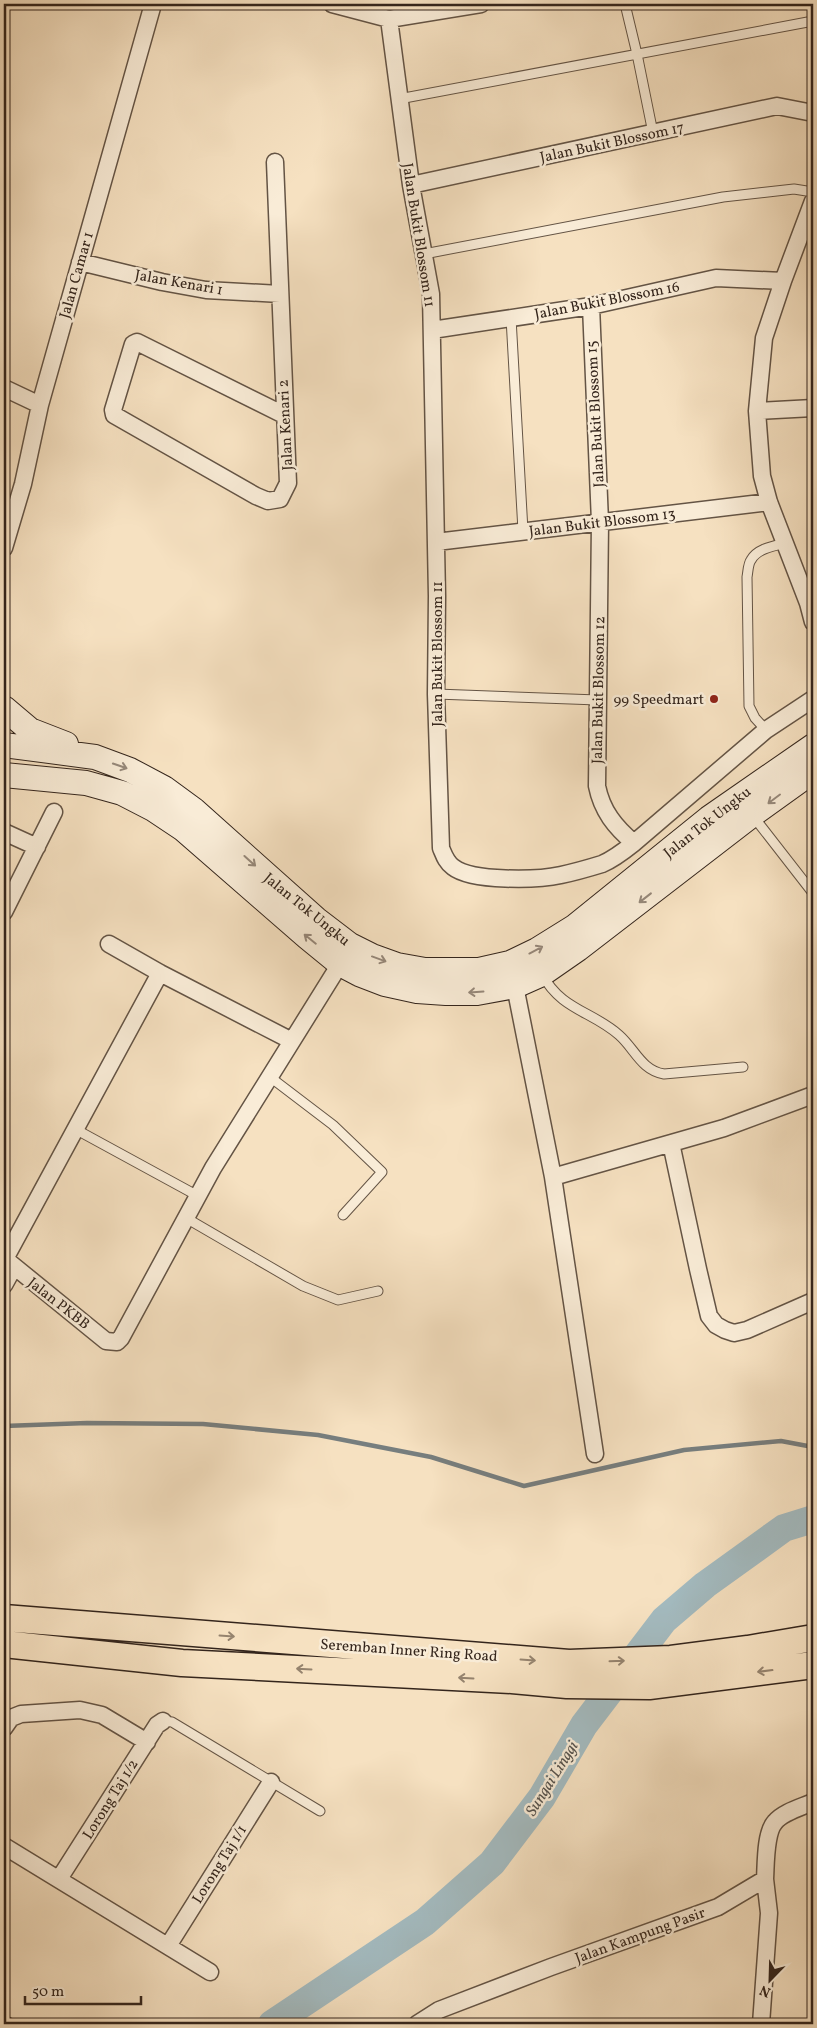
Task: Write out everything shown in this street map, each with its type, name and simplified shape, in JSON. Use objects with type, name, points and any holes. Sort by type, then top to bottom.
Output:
[{"type":"main road","points":[[4,708],[30,730],[45,737],[85,749],[95,758]]},
{"type":"main road","name":"Jalan Tok Ungku","points":[[4,745],[95,758],[130,770],[164,788],[194,810],[316,920],[350,945],[372,956],[397,965],[425,970],[479,970],[510,963],[537,950],[574,927],[709,818],[813,746]]},
{"type":"main road","name":"Jalan Tok Ungku","points":[[4,774],[86,783],[122,792],[153,808],[182,829],[340,964],[385,984],[417,991],[477,993],[515,986],[542,974],[578,949],[813,770]]},
{"type":"main road","points":[[4,1602],[199,1634]]},
{"type":"main road","name":"Seremban Inner Ring Road","points":[[4,1618],[199,1634],[568,1674],[649,1686],[813,1665]]},
{"type":"main road","name":"Seremban Inner Ring Road","points":[[4,1644],[182,1663],[512,1680],[748,1649],[813,1638]]},
{"type":"main road","points":[[4,1657],[182,1663]]},
{"type":"street","name":"Jalan Camar 1","points":[[4,548],[23,484],[40,405],[153,4]]},
{"type":"street","points":[[332,4],[389,19],[481,4]]},
{"type":"street","name":"Jalan Bukit Blossom 11","points":[[389,19],[411,185],[431,294],[436,542],[436,694],[441,848],[445,858],[451,866],[469,875],[503,878],[560,876],[603,863],[620,854],[634,843],[766,730],[813,699]]},
{"type":"street","name":"Jalan Bukit Blossom 17","points":[[411,185],[776,106],[813,113]]},
{"type":"street","name":"Jalan Kenari 2","points":[[275,162],[288,483],[280,499],[268,501],[256,496],[114,415],[113,410],[133,344],[137,342],[284,415]]},
{"type":"street","points":[[813,201],[764,338],[757,411],[762,476],[769,502],[811,604],[813,622]]},
{"type":"street","name":"Jalan Kenari 1","points":[[80,262],[162,282],[206,290],[280,294]]},
{"type":"street","name":"Jalan Bukit Blossom 16","points":[[432,330],[591,306],[716,278],[783,281]]},
{"type":"street","name":"Jalan Bukit Blossom 15","points":[[591,306],[600,522]]},
{"type":"street","points":[[4,388],[40,405]]},
{"type":"street","points":[[757,411],[813,408]]},
{"type":"street","name":"Jalan Bukit Blossom 13","points":[[436,542],[769,502]]},
{"type":"street","name":"Jalan Bukit Blossom 12","points":[[600,522],[597,786],[599,799],[609,818],[634,843]]},
{"type":"street","points":[[4,912],[54,812]]},
{"type":"street","points":[[4,832],[37,847]]},
{"type":"street","points":[[109,944],[160,973],[292,1041]]},
{"type":"street","points":[[186,1218],[340,964]]},
{"type":"street","points":[[4,1286],[8,1261],[75,1129],[160,973]]},
{"type":"street","points":[[515,986],[553,1177],[595,1454]]},
{"type":"street","points":[[553,1177],[724,1128],[813,1095]]},
{"type":"street","points":[[671,1143],[698,1269],[710,1316],[716,1325],[734,1333],[747,1330],[813,1301]]},
{"type":"street","name":"Jalan PKBB","points":[[8,1261],[106,1340],[116,1342],[125,1333],[186,1218]]},
{"type":"street","points":[[4,1728],[11,1718],[22,1714],[80,1710],[92,1711],[102,1715],[146,1742]]},
{"type":"street","name":"Lorong Taj 1/2","points":[[59,1880],[157,1725],[164,1721]]},
{"type":"street","name":"Lorong Taj 1/1","points":[[168,1946],[271,1782]]},
{"type":"street","points":[[761,2024],[769,1913],[766,1879],[769,1834],[774,1822],[786,1814],[813,1802]]},
{"type":"street","points":[[4,1846],[210,1972]]},
{"type":"street","name":"Jalan Kampung Pasir","points":[[417,2024],[439,2010],[551,1966],[718,1907],[766,1879]]},
{"type":"lane","points":[[625,4],[653,133]]},
{"type":"lane","points":[[399,99],[813,21]]},
{"type":"lane","points":[[424,254],[723,197],[794,189],[813,192]]},
{"type":"lane","points":[[512,318],[523,532]]},
{"type":"lane","points":[[766,730],[755,718],[749,706],[747,577],[751,560],[760,551],[785,543]]},
{"type":"lane","points":[[436,694],[598,700]]},
{"type":"lane","points":[[752,815],[813,893]]},
{"type":"lane","points":[[542,974],[548,986],[556,995],[572,1007],[619,1035],[647,1068],[664,1074],[743,1067]]},
{"type":"lane","points":[[270,1077],[333,1125],[382,1172],[343,1215]]},
{"type":"lane","points":[[75,1129],[198,1196]]},
{"type":"lane","points":[[186,1218],[303,1286],[338,1300],[378,1291]]},
{"type":"lane","points":[[164,1721],[172,1722],[320,1811]]},
{"type":"lane","points":[[4,2020],[12,2024]]},
{"type":"waterway","points":[[4,1426],[87,1423],[203,1424],[318,1435],[431,1457],[524,1486],[684,1450],[781,1441],[813,1447]]},
{"type":"waterway","name":"Sungai Linggi","points":[[272,2024],[425,1922],[492,1863],[542,1797],[584,1725],[664,1620],[705,1585],[784,1528],[813,1519]]},
{"type":"place","name":"99 Speedmart","points":[[714,699]]}]
